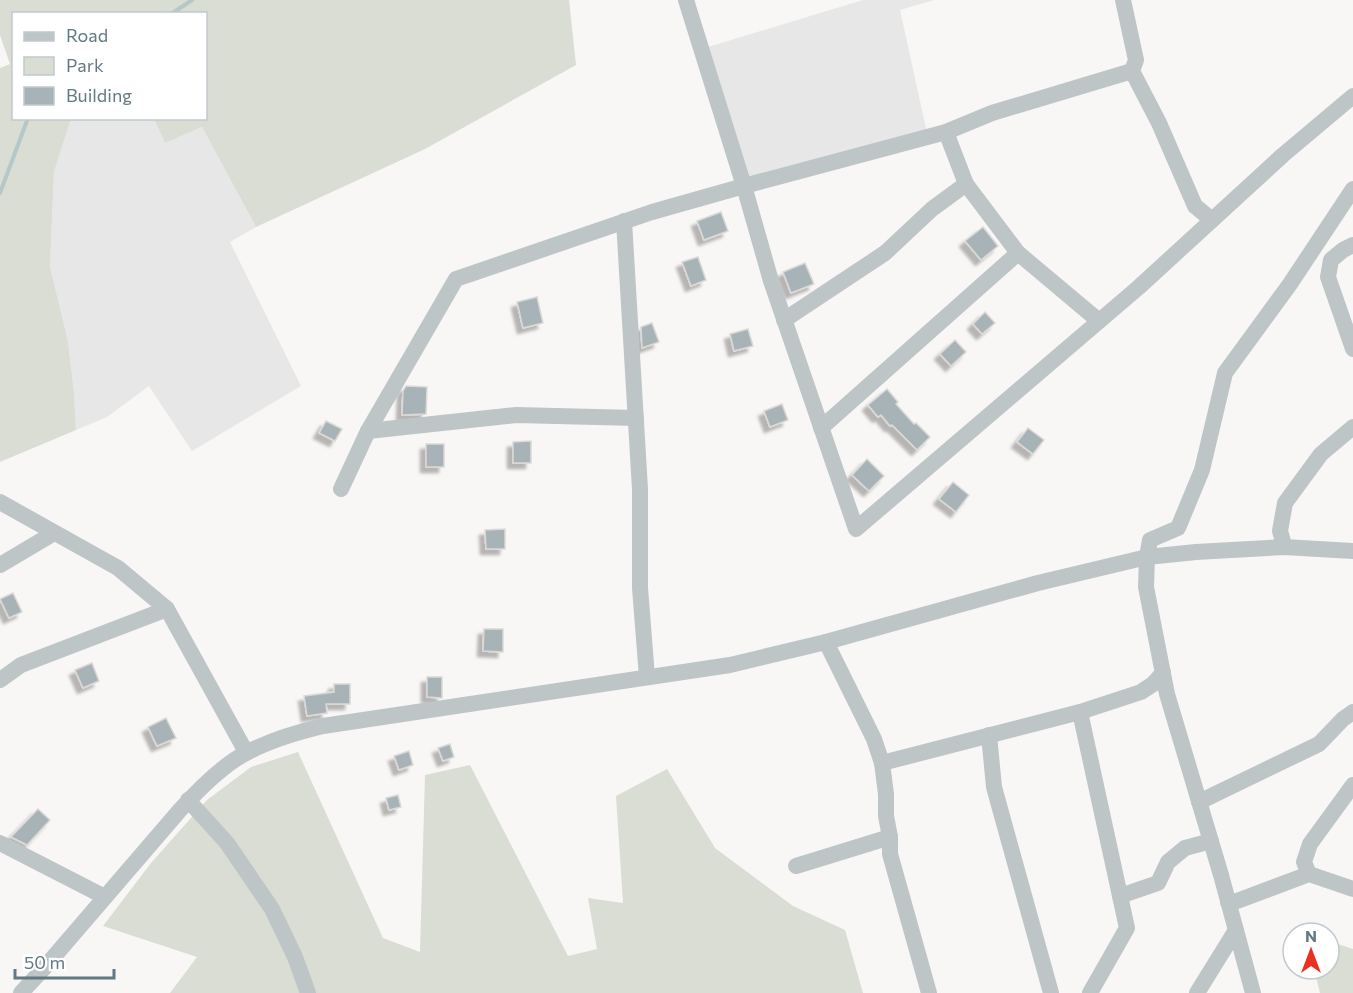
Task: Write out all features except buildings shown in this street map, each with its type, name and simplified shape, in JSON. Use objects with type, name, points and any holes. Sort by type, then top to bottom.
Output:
[{"type":"street","points":[[686,0],[771,281],[856,529],[1099,321],[1283,155],[1353,96]]},
{"type":"street","points":[[1123,0],[1136,60],[1132,71],[1159,123],[1195,206],[1212,220]]},
{"type":"street","points":[[341,489],[368,431],[456,279],[624,221],[946,132],[992,113],[1132,71]]},
{"type":"street","points":[[946,132],[966,184],[1018,253],[1099,321]]},
{"type":"street","points":[[784,320],[885,253],[932,209],[966,184]]},
{"type":"street","points":[[1253,993],[1167,694],[1146,587],[1147,557],[1150,540],[1178,528],[1202,470],[1225,373],[1290,284],[1353,189]]},
{"type":"street","points":[[624,221],[640,489],[640,588],[647,677]]},
{"type":"street","points":[[1353,246],[1343,250],[1331,260],[1328,278],[1353,349]]},
{"type":"street","points":[[821,428],[1018,253]]},
{"type":"street","points":[[368,431],[516,415],[636,418]]},
{"type":"street","points":[[1284,547],[1280,531],[1285,503],[1321,454],[1353,427]]},
{"type":"street","points":[[0,502],[117,568],[167,609],[246,752]]},
{"type":"street","points":[[0,565],[54,533]]},
{"type":"street","points":[[21,993],[188,800],[218,772],[246,752],[292,734],[323,726],[730,665],[826,642],[1038,583],[1147,557],[1284,547],[1353,551]]},
{"type":"street","points":[[0,680],[21,665],[167,609]]},
{"type":"street","points":[[826,642],[874,739],[882,764],[890,854],[929,993]]},
{"type":"street","points":[[882,764],[1080,712],[1141,692],[1163,673]]},
{"type":"street","points":[[1080,712],[1127,928],[1090,993]]},
{"type":"street","points":[[1199,802],[1319,744],[1353,712]]},
{"type":"street","points":[[988,735],[994,787],[1051,993]]},
{"type":"street","points":[[1309,874],[1304,862],[1310,844],[1353,784]]},
{"type":"street","points":[[188,800],[227,843],[272,909],[295,957],[308,993]]},
{"type":"street","points":[[795,866],[890,837]]},
{"type":"street","points":[[1120,896],[1158,883],[1168,862],[1185,848],[1211,841]]},
{"type":"street","points":[[0,843],[105,897]]},
{"type":"street","points":[[1228,902],[1237,901],[1309,874],[1353,889]]},
{"type":"street","points":[[1197,993],[1236,930]]},
{"type":"shaded area","points":[[863,0],[934,0],[900,10],[927,133],[752,186],[708,47]]},
{"type":"shaded area","points":[[71,120],[154,120],[165,143],[202,127],[256,227],[230,242],[301,386],[192,451],[149,386],[107,417],[76,430],[68,341],[50,267],[54,172]]},
{"type":"green space","points":[[0,0],[569,0],[576,65],[425,149],[256,227],[202,127],[165,143],[154,120],[207,120],[207,12],[12,12],[12,120],[71,120],[54,172],[50,267],[68,341],[76,430],[0,462],[0,68],[10,64],[0,35]]},
{"type":"green space","points":[[298,752],[383,938],[420,952],[425,775],[470,765],[568,956],[597,949],[588,898],[623,903],[616,796],[667,769],[715,848],[793,906],[845,930],[863,993],[170,993],[197,957],[103,926],[151,863],[207,800],[251,767]]},
{"type":"green space","points":[[1341,945],[1353,949],[1353,993],[1320,993],[1317,981],[1341,981]]},
{"type":"waterway","points":[[174,12],[192,0]]},
{"type":"waterway","points":[[0,193],[27,120]]}]
